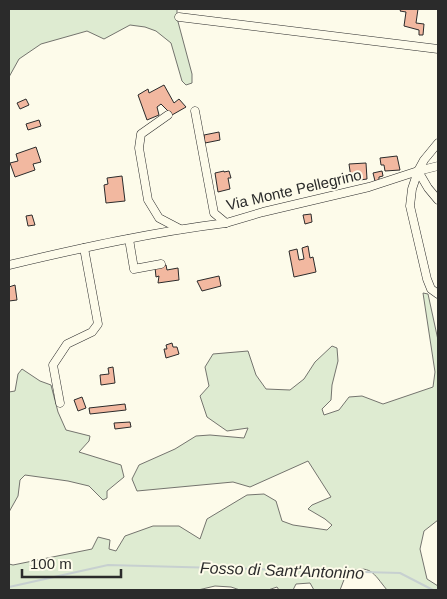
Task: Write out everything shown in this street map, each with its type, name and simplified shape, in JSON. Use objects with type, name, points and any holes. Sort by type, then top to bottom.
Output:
[{"type":"street","points":[[179,17],[438,49]]},
{"type":"street","name":"Via Monte Pellegrino","points":[[195,111],[214,213],[226,222],[369,187],[438,166]]},
{"type":"street","points":[[168,114],[141,134],[139,148],[148,200],[159,218],[180,229]]},
{"type":"street","points":[[438,143],[424,160],[418,171],[412,189],[410,210],[427,279],[431,288],[438,294]]},
{"type":"street","points":[[418,171],[438,200]]},
{"type":"street","points":[[9,265],[129,238],[226,222]]},
{"type":"street","points":[[129,238],[134,268],[161,264]]},
{"type":"street","points":[[60,403],[53,365],[66,344],[92,332],[98,324],[84,248]]},
{"type":"green space","points":[[9,9],[177,9],[177,18],[192,74],[192,83],[186,85],[182,81],[171,43],[156,31],[130,25],[104,39],[87,31],[41,44],[19,59],[9,77]]},
{"type":"green space","points":[[423,293],[428,294],[438,340],[438,520],[424,531],[420,549],[427,579],[438,586],[438,590],[387,590],[375,575],[361,569],[347,572],[340,590],[314,590],[310,583],[296,584],[293,590],[279,590],[277,587],[268,590],[240,590],[231,587],[215,586],[198,590],[9,590],[9,564],[13,565],[92,549],[98,537],[110,540],[109,549],[116,551],[125,536],[153,526],[179,526],[200,539],[207,519],[247,495],[264,494],[276,501],[282,521],[293,525],[327,530],[332,525],[308,509],[312,505],[331,497],[308,461],[250,487],[233,482],[137,491],[132,479],[139,465],[175,449],[196,436],[210,435],[244,438],[248,428],[227,431],[207,417],[200,396],[209,386],[205,367],[213,354],[248,351],[256,375],[266,389],[290,390],[304,379],[315,362],[332,346],[337,348],[338,361],[332,385],[331,400],[322,409],[324,415],[339,410],[349,397],[362,396],[383,404],[433,387],[435,372]]},
{"type":"green space","points":[[22,369],[40,381],[51,385],[58,412],[66,430],[90,436],[89,441],[79,452],[121,465],[124,477],[107,491],[107,498],[103,500],[89,486],[25,475],[20,480],[18,496],[9,512],[9,392],[15,391],[18,374]]},
{"type":"building","points":[[401,9],[418,9],[416,23],[424,24],[423,35],[419,35],[419,30],[404,26],[406,12],[400,11]]},
{"type":"building","points":[[164,85],[174,103],[179,99],[186,107],[172,115],[161,104],[157,107],[159,115],[147,120],[138,95],[148,89],[149,93]]},
{"type":"building","points":[[26,99],[29,105],[20,109],[17,103]]},
{"type":"building","points":[[39,120],[41,126],[28,130],[26,124]]},
{"type":"building","points":[[219,132],[220,140],[205,143],[204,135]]},
{"type":"building","points":[[36,147],[41,162],[33,164],[35,170],[15,177],[10,163],[18,161],[16,154]]},
{"type":"building","points":[[397,156],[400,170],[385,171],[384,165],[381,165],[380,158]]},
{"type":"building","points":[[366,163],[367,179],[360,180],[360,177],[351,178],[349,164]]},
{"type":"building","points":[[229,171],[231,178],[228,178],[230,189],[218,192],[215,173]]},
{"type":"building","points":[[382,171],[383,176],[375,181],[373,173]]},
{"type":"building","points":[[122,176],[125,201],[106,203],[104,185],[108,184],[107,178]]},
{"type":"building","points":[[311,214],[312,222],[305,224],[303,215]]},
{"type":"building","points":[[32,215],[35,225],[28,226],[26,216]]},
{"type":"building","points":[[308,246],[310,258],[313,257],[316,272],[294,277],[289,251],[297,249],[299,260],[304,259],[302,248]]},
{"type":"building","points":[[166,265],[167,270],[178,268],[179,280],[158,283],[159,276],[156,277],[155,267]]},
{"type":"building","points":[[219,276],[221,286],[202,291],[197,281]]},
{"type":"building","points":[[15,285],[17,300],[9,301],[9,287]]},
{"type":"building","points":[[172,343],[173,347],[177,347],[179,354],[166,358],[164,349],[167,349],[166,345]]},
{"type":"building","points":[[113,367],[115,383],[101,385],[100,375],[109,374],[108,368]]},
{"type":"building","points":[[82,397],[86,408],[78,411],[74,400]]},
{"type":"building","points":[[125,404],[126,410],[90,414],[89,408]]},
{"type":"building","points":[[130,422],[131,427],[115,429],[114,423]]},
{"type":"waterway","name":"Fosso di Sant'Antonino","points":[[9,587],[108,565],[400,573],[433,590]]}]
